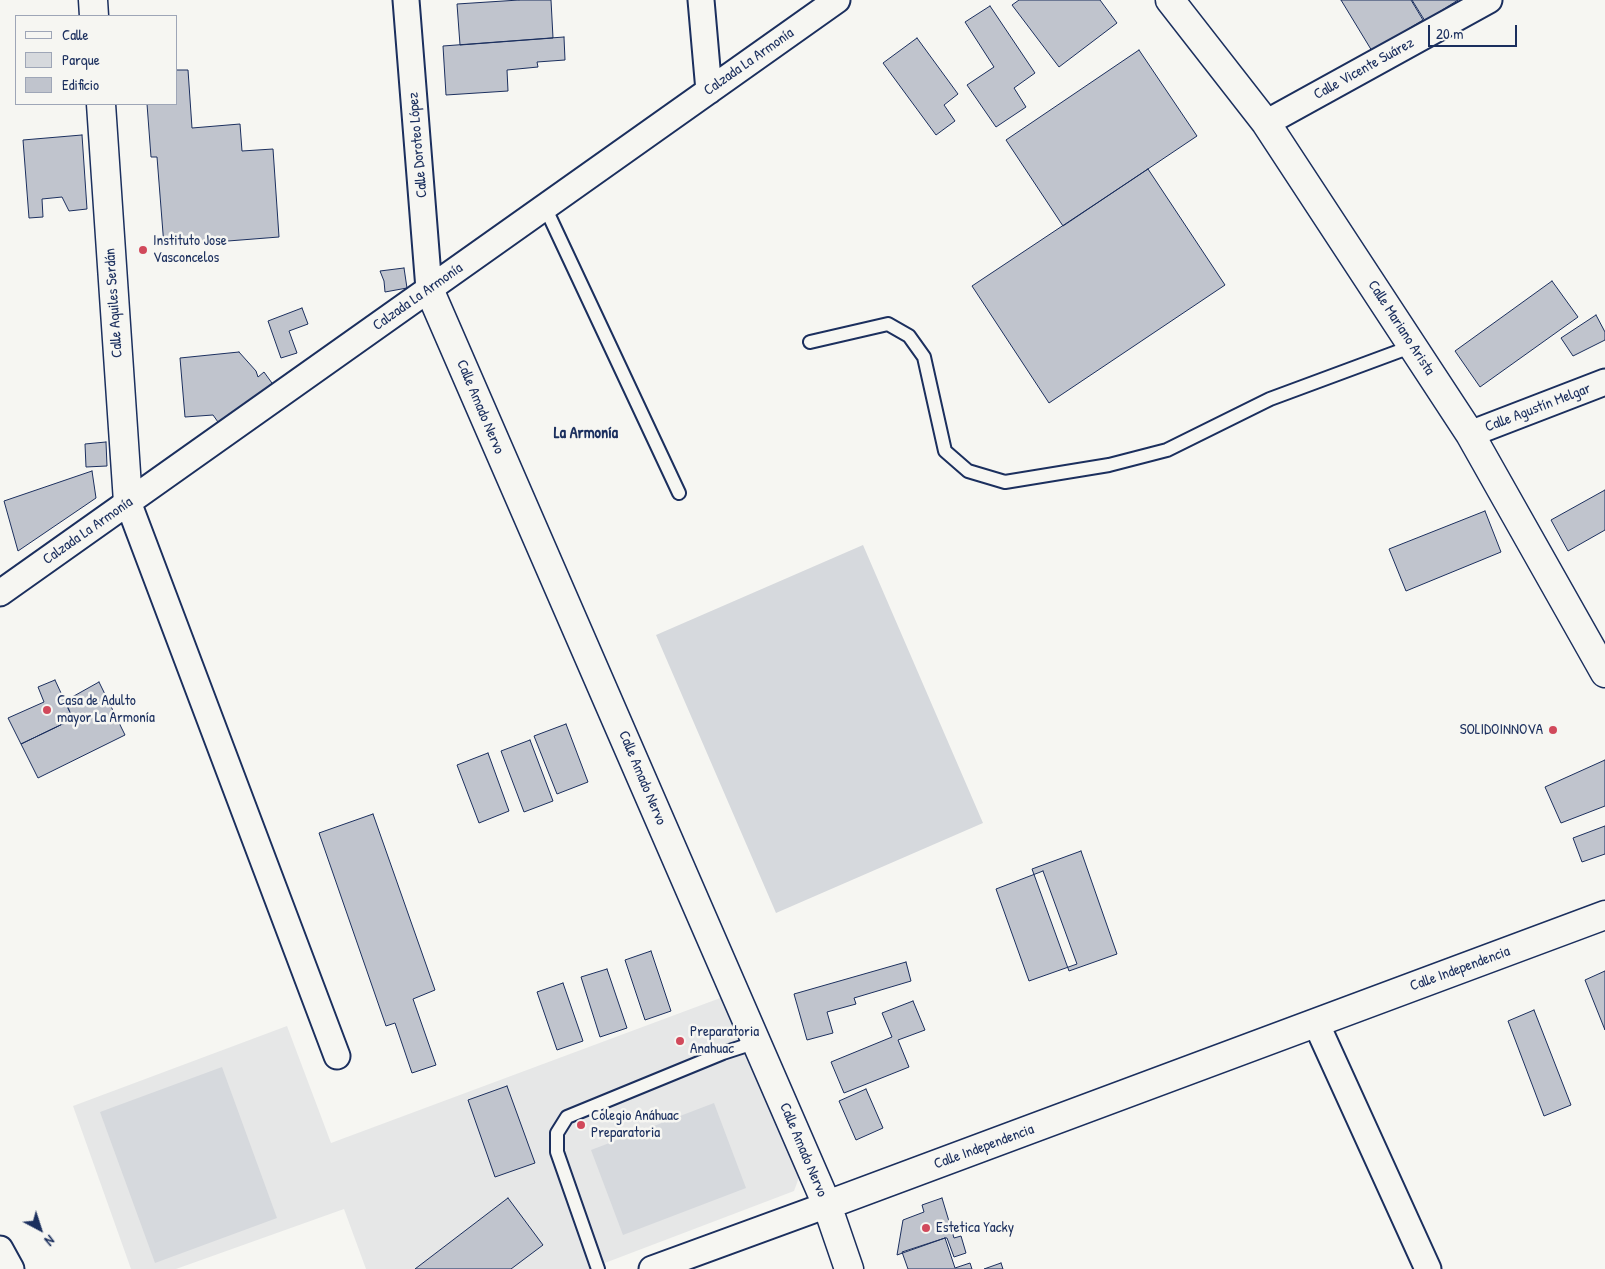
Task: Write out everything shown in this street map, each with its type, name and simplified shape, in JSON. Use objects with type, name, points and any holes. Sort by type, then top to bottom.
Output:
[{"type":"street","points":[[93,0],[94,15]]},
{"type":"street","name":"Calle Doroteo López","points":[[406,0],[429,289]]},
{"type":"street","points":[[701,0],[709,91]]},
{"type":"street","name":"Calzada La Armonía","points":[[0,593],[837,0]]},
{"type":"street","name":"Calle Mariano Arista","points":[[1170,0],[1266,123],[1470,434],[1605,673]]},
{"type":"street","name":"Calle Vicente Suárez","points":[[1266,123],[1489,0]]},
{"type":"street","name":"Calle Aquiles Serdán","points":[[100,105],[128,502]]},
{"type":"street","name":"Calle Amado Nervo","points":[[429,289],[827,1205],[849,1269]]},
{"type":"street","name":"Calle Agustín Melgar","points":[[1470,434],[1605,382]]},
{"type":"street","points":[[128,502],[337,1056]]},
{"type":"street","name":"Calle Independencia","points":[[652,1269],[1605,915]]},
{"type":"street","points":[[1316,1023],[1428,1269]]},
{"type":"street","points":[[0,1249],[11,1269]]},
{"type":"lane","points":[[544,207],[679,493]]},
{"type":"lane","points":[[810,342],[888,324],[909,336],[924,358],[945,451],[968,471],[1005,482],[1109,465],[1167,450],[1270,399],[1413,346]]},
{"type":"lane","points":[[598,1269],[557,1152],[557,1133],[567,1117],[723,1053],[756,1042]]},
{"type":"shaded area","name":"Colegio Anáhuac Preparatoria","points":[[723,997],[801,1172],[794,1191],[589,1269],[366,1269],[344,1209],[176,1269],[131,1269],[73,1106],[287,1026],[331,1143]]},
{"type":"green space","points":[[863,545],[983,823],[776,913],[656,635]]},
{"type":"green space","points":[[222,1067],[277,1218],[155,1263],[100,1112]]},
{"type":"green space","points":[[714,1103],[746,1188],[623,1235],[591,1150]]},
{"type":"building","points":[[551,0],[553,38],[460,45],[457,4]]},
{"type":"building","points":[[1019,0],[1100,0],[1117,23],[1059,67],[1012,5]]},
{"type":"building","points":[[1341,0],[1411,0],[1423,20],[1372,51]]},
{"type":"building","points":[[1412,0],[1458,0],[1425,21]]},
{"type":"building","points":[[990,6],[1035,73],[1014,88],[1026,107],[996,127],[967,85],[994,67],[965,22]]},
{"type":"building","points":[[564,37],[565,60],[537,62],[538,67],[507,70],[508,91],[446,95],[443,46]]},
{"type":"building","points":[[917,38],[958,94],[944,105],[955,121],[936,135],[883,63]]},
{"type":"building","points":[[1139,50],[1197,136],[1063,226],[1006,140]]},
{"type":"building","name":"Instituto Jose Vasconcelos","points":[[178,70],[188,70],[192,128],[240,124],[242,151],[273,149],[279,237],[164,246],[157,157],[151,157],[147,105],[178,105]]},
{"type":"building","points":[[82,135],[87,209],[69,211],[62,197],[42,199],[43,217],[29,218],[23,140]]},
{"type":"building","points":[[1148,169],[1225,285],[1049,403],[972,286]]},
{"type":"building","points":[[404,268],[407,288],[385,292],[384,281],[380,271]]},
{"type":"building","points":[[1552,281],[1578,317],[1480,387],[1455,351]]},
{"type":"building","points":[[302,308],[308,324],[289,331],[297,353],[281,358],[268,321]]},
{"type":"building","points":[[1596,315],[1605,332],[1605,340],[1573,356],[1561,338]]},
{"type":"building","points":[[239,352],[256,371],[258,377],[264,372],[277,390],[223,429],[213,415],[185,417],[180,358]]},
{"type":"building","points":[[106,442],[107,466],[86,467],[85,444]]},
{"type":"building","points":[[92,471],[96,498],[18,551],[4,501]]},
{"type":"building","points":[[1605,490],[1605,530],[1568,551],[1551,520]]},
{"type":"building","points":[[1485,511],[1501,552],[1406,591],[1389,549]]},
{"type":"building","name":"Casa de Adulto mayor La Armonía","points":[[55,680],[73,719],[21,744],[8,718],[44,702],[38,687]]},
{"type":"building","points":[[99,682],[125,735],[38,778],[21,744],[73,719],[65,701]]},
{"type":"building","points":[[566,724],[588,782],[557,794],[534,736]]},
{"type":"building","points":[[530,740],[553,801],[524,812],[501,751]]},
{"type":"building","points":[[488,753],[509,811],[479,823],[457,765]]},
{"type":"building","points":[[1605,760],[1605,806],[1561,823],[1545,787]]},
{"type":"building","points":[[373,814],[435,990],[413,999],[436,1065],[412,1073],[395,1023],[386,1026],[319,833]]},
{"type":"building","points":[[1605,826],[1605,854],[1582,862],[1573,838]]},
{"type":"building","points":[[1081,851],[1117,954],[1069,971],[1032,869]]},
{"type":"building","points":[[1043,871],[1077,964],[1029,981],[996,889]]},
{"type":"building","points":[[651,951],[671,1011],[645,1020],[625,960]]},
{"type":"building","points":[[906,962],[911,981],[854,998],[856,1004],[827,1012],[833,1033],[807,1040],[794,994]]},
{"type":"building","points":[[607,969],[627,1028],[600,1037],[581,977]]},
{"type":"building","points":[[1605,971],[1605,1030],[1585,980]]},
{"type":"building","points":[[563,983],[583,1041],[557,1050],[537,992]]},
{"type":"building","points":[[913,1001],[925,1030],[898,1040],[909,1067],[844,1093],[831,1062],[892,1037],[882,1013]]},
{"type":"building","points":[[1534,1010],[1571,1105],[1544,1116],[1508,1021]]},
{"type":"building","points":[[507,1086],[535,1163],[495,1177],[468,1100]]},
{"type":"building","points":[[866,1089],[883,1128],[856,1140],[839,1101]]},
{"type":"building","points":[[508,1198],[543,1245],[511,1269],[415,1269]]},
{"type":"building","name":"Estetica Yacky","points":[[942,1198],[954,1238],[961,1236],[966,1253],[954,1257],[947,1238],[945,1238],[897,1255],[903,1220],[924,1212],[922,1205]]},
{"type":"building","points":[[945,1238],[955,1268],[970,1263],[972,1269],[908,1269],[902,1252]]},
{"type":"building","points":[[1001,1263],[1003,1269],[984,1269]]},
{"type":"place","name":"Instituto Jose Vasconcelos","points":[[143,250]]},
{"type":"place","name":"Casa de Adulto mayor La Armonía","points":[[47,710]]},
{"type":"place","name":"SOLIDOINNOVA","points":[[1553,730]]},
{"type":"place","name":"Preparatoria Anahuac","points":[[680,1041]]},
{"type":"place","name":"Colegio Anáhuac Preparatoria","points":[[581,1125]]},
{"type":"place","name":"Estetica Yacky","points":[[926,1228]]},
{"type":"district","name":"La Armonía","points":[[586,434]]}]
